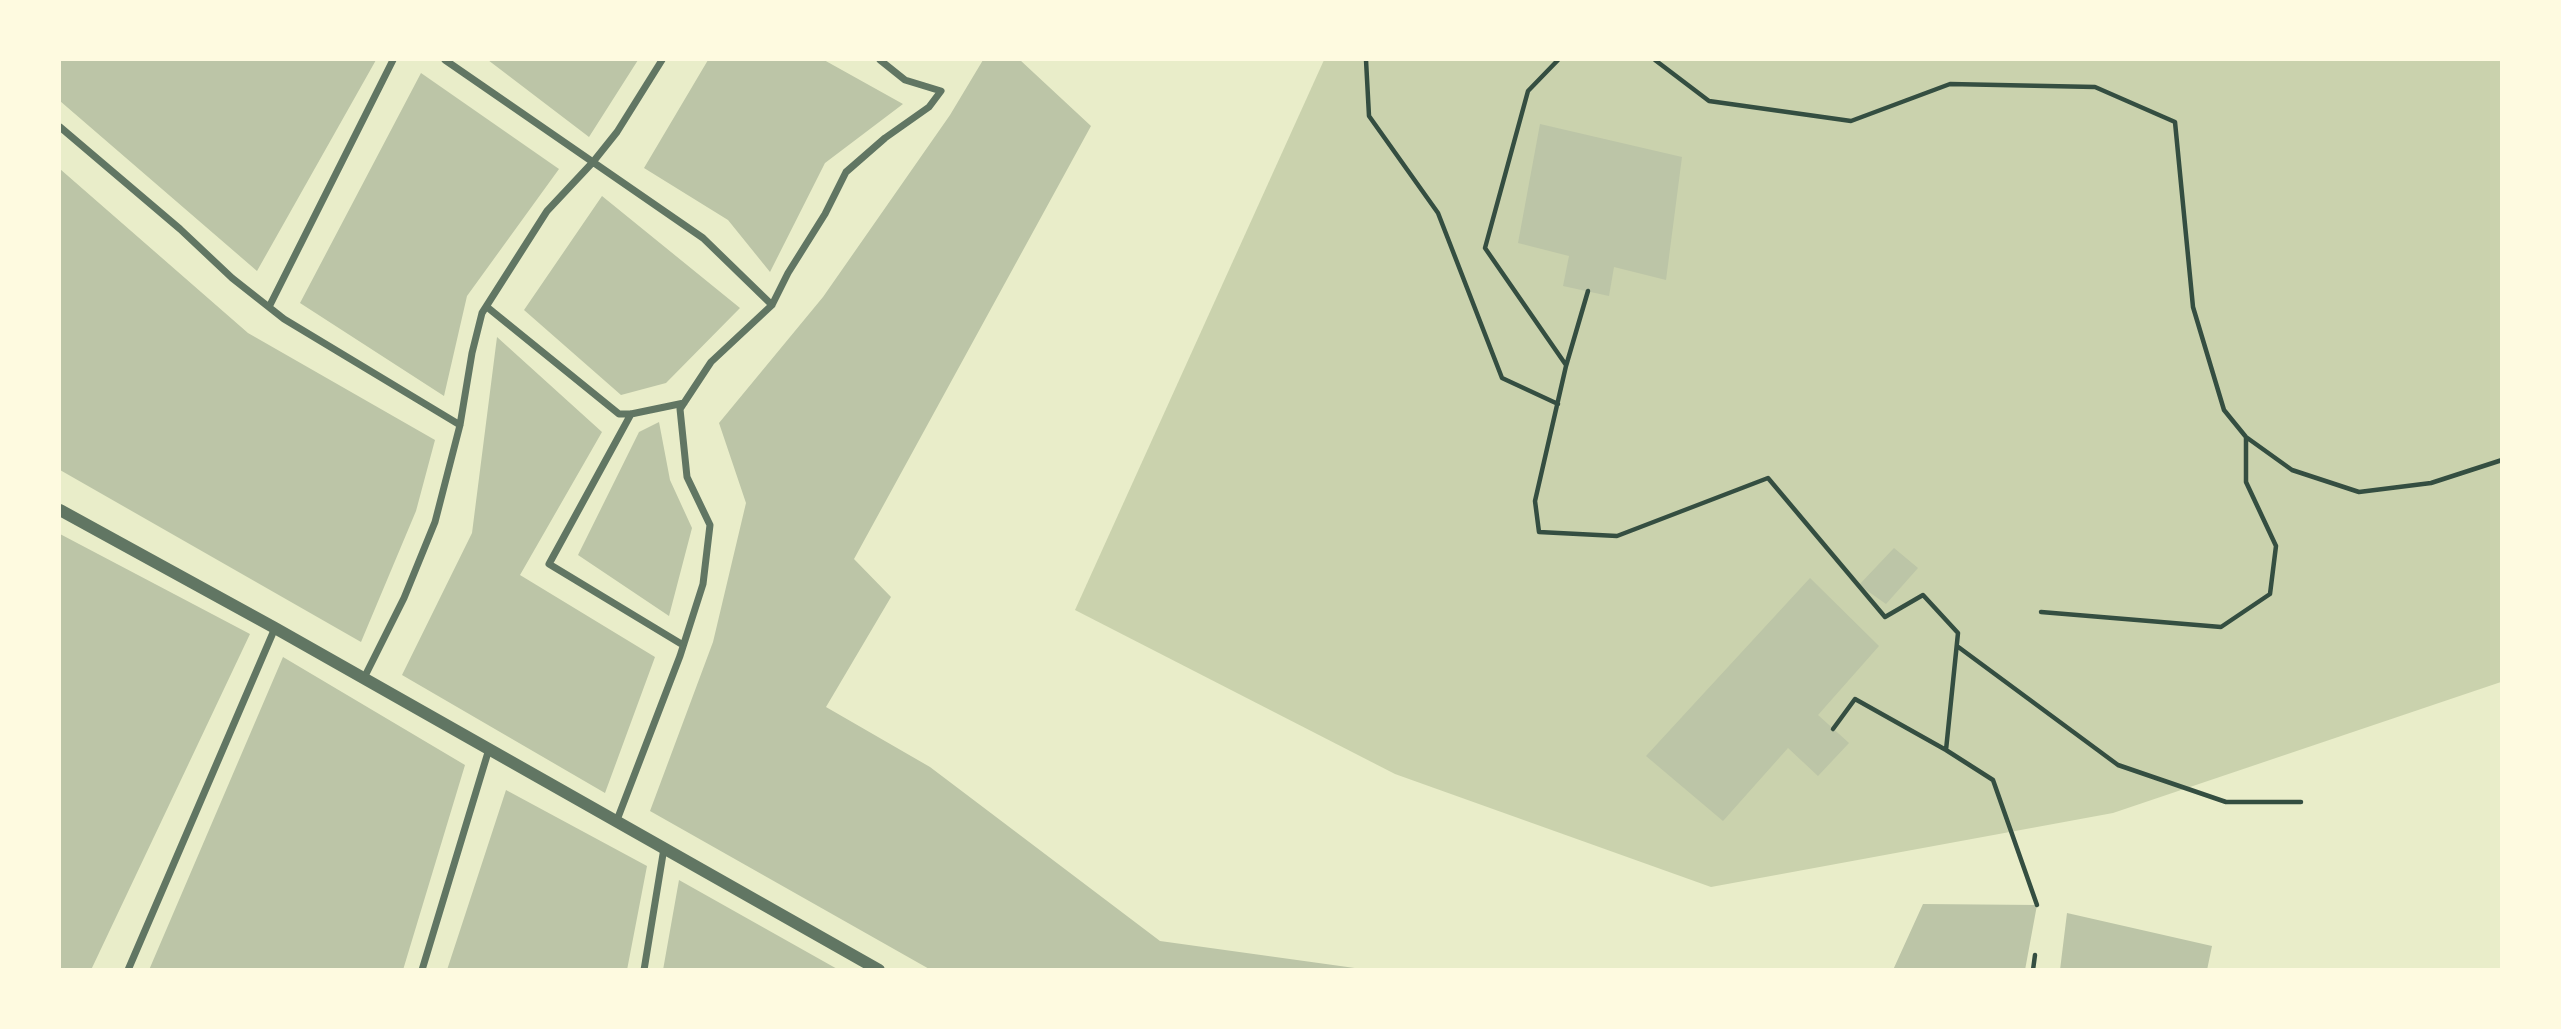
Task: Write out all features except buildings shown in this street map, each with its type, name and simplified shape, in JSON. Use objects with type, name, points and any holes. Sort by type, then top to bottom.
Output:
[{"type":"street","points":[[269,307],[393,60]]},
{"type":"street","points":[[445,60],[703,239],[772,305]]},
{"type":"street","points":[[364,678],[404,598],[435,522],[460,425],[472,353],[482,313],[547,211],[617,132],[662,60]]},
{"type":"street","points":[[617,820],[703,584],[710,525],[687,477],[680,409],[711,362],[772,305],[846,172],[885,138],[929,107],[941,91],[905,80],[880,60]]},
{"type":"street","points":[[60,127],[180,229],[232,278],[284,319],[460,425]]},
{"type":"street","points":[[487,307],[619,414],[684,403]]},
{"type":"street","points":[[631,414],[549,564],[683,645]]},
{"type":"street","points":[[60,510],[489,748],[879,970]]},
{"type":"street","points":[[128,970],[275,628]]},
{"type":"street","points":[[422,970],[489,748]]},
{"type":"street","points":[[644,970],[664,847]]},
{"type":"path","points":[[1366,60],[1369,116],[1438,213],[1502,378],[1558,404]]},
{"type":"path","points":[[1558,60],[1528,92],[1485,248],[1566,366]]},
{"type":"path","points":[[1655,60],[1710,101],[1851,121],[1950,84],[2095,86],[2175,122],[2193,307],[2224,410],[2246,437],[2292,470],[2359,492],[2431,483],[2501,460]]},
{"type":"path","points":[[1588,291],[1566,366],[1535,501],[1539,532],[1617,536],[1768,478],[1885,617],[1923,595],[1958,633],[1946,750]]},
{"type":"path","points":[[2041,612],[2221,627],[2270,594],[2276,546],[2246,482],[2246,437]]},
{"type":"path","points":[[1956,645],[2118,765],[2226,802],[2301,802]]},
{"type":"path","points":[[1833,729],[1855,699],[1993,780],[2037,905]]},
{"type":"path","points":[[2034,970],[2035,955]]},
{"type":"green space","points":[[1324,60],[2501,60],[2501,682],[2113,813],[1711,887],[1395,774],[1075,610]]}]
